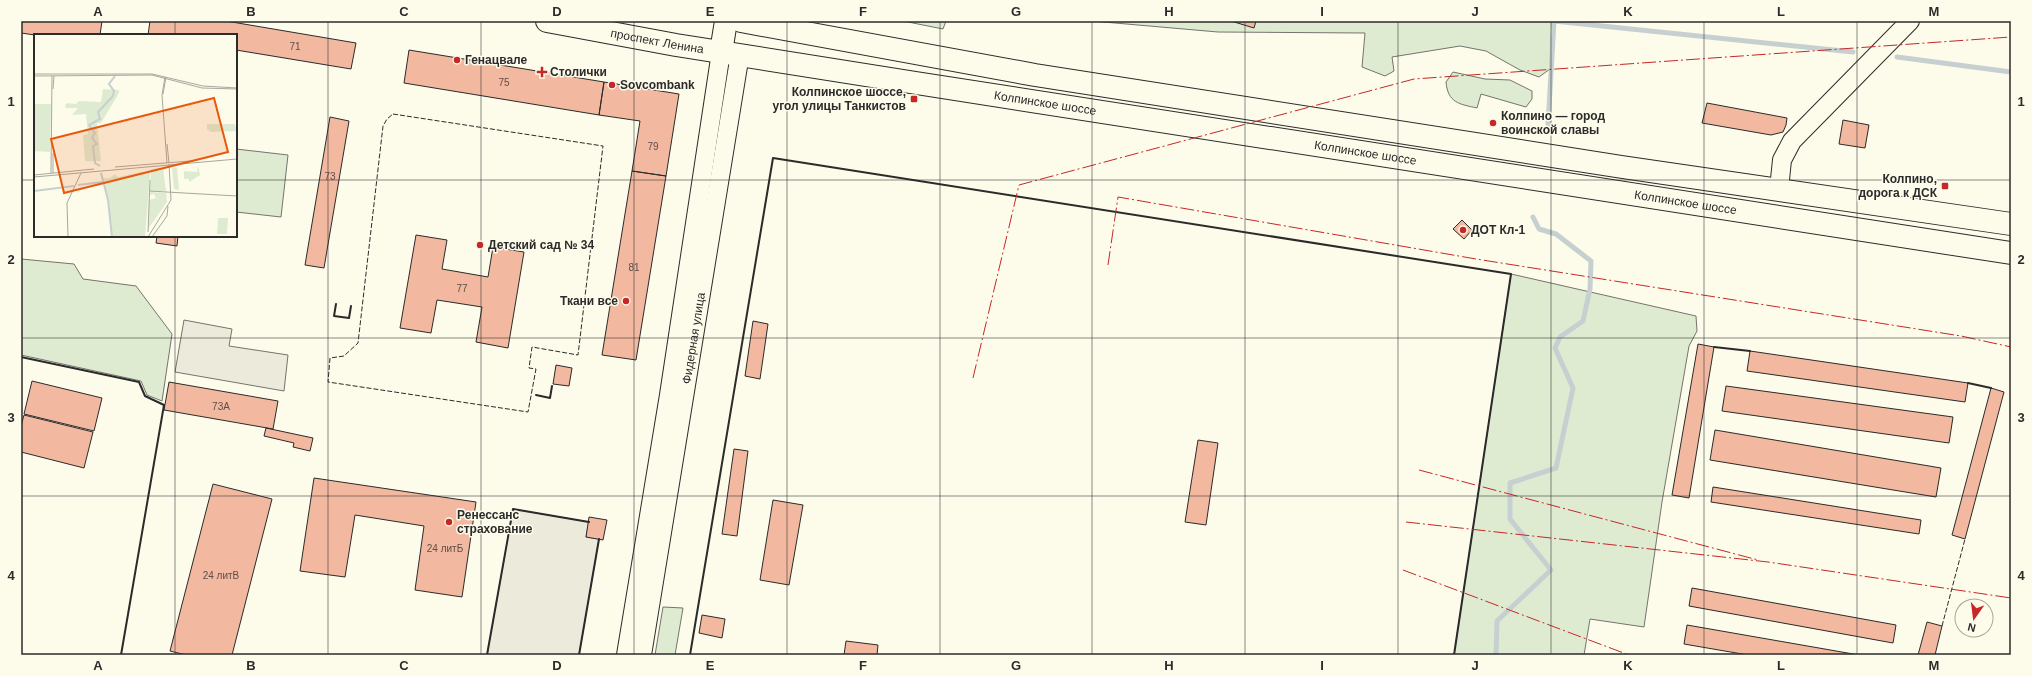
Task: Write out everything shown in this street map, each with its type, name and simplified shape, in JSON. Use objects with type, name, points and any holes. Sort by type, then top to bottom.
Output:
[{"type":"main road","name":"проспект Ленина","points":[[547,21],[730,53]]},
{"type":"main road","name":"Фидерная улица","points":[[730,53],[739,21]]},
{"type":"main road","name":"Колпинское шоссе","points":[[739,21],[1035,75],[1622,167],[2011,224]]},
{"type":"main road","name":"Колпинское шоссе","points":[[730,53],[2011,253]]},
{"type":"street","points":[[1779,189],[1782,160],[1792,141],[1910,21]]},
{"type":"street","name":"Фидерная улица","points":[[642,655],[645,591],[730,53]]},
{"type":"street","name":"Фидерная улица","points":[[626,655],[645,591]]},
{"type":"green space","points":[[903,21],[946,21],[943,29]]},
{"type":"green space","points":[[1092,21],[1552,21],[1550,69],[1539,77],[1520,70],[1486,51],[1460,46],[1392,57],[1394,71],[1385,76],[1362,67],[1365,33],[1218,32]]},
{"type":"green space","points":[[1453,72],[1485,79],[1510,80],[1532,91],[1532,99],[1526,107],[1481,94],[1477,108],[1460,104],[1452,98],[1447,89],[1446,82]]},
{"type":"green space","points":[[237,149],[288,155],[281,217],[237,212]]},
{"type":"green space","points":[[21,259],[74,264],[83,279],[136,286],[172,334],[162,401],[147,395],[141,381],[21,355]]},
{"type":"green space","points":[[1511,274],[1696,316],[1697,331],[1689,346],[1662,502],[1644,627],[1590,619],[1584,655],[1454,655]]},
{"type":"green space","points":[[663,607],[683,608],[675,655],[655,655]]},
{"type":"shaded area","points":[[184,320],[232,329],[229,346],[288,355],[284,391],[175,372]]},
{"type":"shaded area","points":[[513,509],[589,522],[586,537],[599,539],[579,655],[487,655]]},
{"type":"building","points":[[21,21],[102,21],[100,34],[34,35],[21,33]]},
{"type":"building","points":[[150,21],[226,21],[356,43],[351,69],[237,50],[237,34],[148,34]]},
{"type":"building","points":[[1231,21],[1256,21],[1254,28]]},
{"type":"building","points":[[409,50],[604,82],[599,115],[404,83]]},
{"type":"building","points":[[604,82],[679,94],[666,176],[632,171],[640,121],[599,115]]},
{"type":"building","points":[[1707,103],[1787,118],[1786,125],[1783,132],[1771,135],[1702,123]]},
{"type":"building","points":[[330,117],[349,121],[324,268],[305,265]]},
{"type":"building","points":[[1843,120],[1869,125],[1865,148],[1839,144]]},
{"type":"building","points":[[632,171],[666,176],[636,360],[602,355]]},
{"type":"building","name":"ДОТ Кл-1","points":[[1462,220],[1472,230],[1464,239],[1453,229]]},
{"type":"building","points":[[416,235],[447,240],[442,269],[488,277],[493,247],[524,252],[508,348],[476,342],[482,307],[437,300],[431,333],[400,328]]},
{"type":"building","points":[[157,237],[178,237],[177,246],[156,243]]},
{"type":"building","points":[[753,321],[768,324],[760,379],[745,376]]},
{"type":"building","points":[[1698,344],[1714,347],[1689,498],[1672,495]]},
{"type":"building","points":[[1750,351],[1968,383],[1965,402],[1747,371]]},
{"type":"building","points":[[556,365],[572,368],[569,386],[553,384]]},
{"type":"building","points":[[32,381],[102,398],[94,431],[24,414]]},
{"type":"building","points":[[169,382],[278,401],[273,429],[164,410]]},
{"type":"building","points":[[1726,386],[1953,417],[1949,443],[1722,411]]},
{"type":"building","points":[[1991,388],[2004,392],[1965,539],[1952,535]]},
{"type":"building","points":[[24,415],[93,432],[84,468],[21,452],[21,426]]},
{"type":"building","points":[[266,428],[313,438],[310,451],[293,447],[294,443],[264,436]]},
{"type":"building","points":[[1715,430],[1941,468],[1936,497],[1710,460]]},
{"type":"building","points":[[1198,440],[1218,443],[1206,525],[1185,522]]},
{"type":"building","points":[[734,449],[748,451],[737,536],[722,534]]},
{"type":"building","points":[[314,478],[476,502],[462,597],[415,590],[424,526],[355,515],[345,577],[300,571]]},
{"type":"building","points":[[213,484],[272,499],[232,655],[186,655],[170,651]]},
{"type":"building","points":[[1713,487],[1921,520],[1919,534],[1711,502]]},
{"type":"building","points":[[773,500],[803,505],[789,585],[760,580]]},
{"type":"building","points":[[589,517],[607,520],[603,540],[586,537]]},
{"type":"building","points":[[1692,588],[1896,625],[1893,643],[1689,606]]},
{"type":"building","points":[[702,615],[725,619],[722,638],[699,633]]},
{"type":"building","points":[[1927,622],[1942,626],[1935,655],[1918,655]]},
{"type":"building","points":[[1687,625],[1859,655],[1748,655],[1684,644]]},
{"type":"building","points":[[846,641],[878,645],[877,655],[844,655]]},
{"type":"waterway","points":[[1554,21],[1853,52]]},
{"type":"waterway","points":[[1548,125],[1554,21]]},
{"type":"waterway","points":[[1897,57],[2011,72]]},
{"type":"waterway","points":[[1496,655],[1497,621],[1551,570],[1510,519],[1510,483],[1556,468],[1573,388],[1555,348],[1560,337],[1583,321],[1590,289],[1591,261],[1556,234],[1539,229],[1533,217]]},
{"type":"fence","points":[[393,114],[603,146],[578,355],[532,347],[529,368],[536,369],[528,412],[328,382],[330,358],[344,356],[358,343],[383,126],[387,119],[393,114]]},
{"type":"fence","points":[[1942,626],[1965,539]]},
{"type":"wall","points":[[690,655],[773,158],[1511,274],[1454,655]]},
{"type":"wall","points":[[336,304],[334,316],[349,318],[351,306]]},
{"type":"wall","points":[[1714,347],[1750,351]]},
{"type":"wall","points":[[21,357],[139,382],[145,396],[164,405],[121,655]]},
{"type":"wall","points":[[1968,383],[1991,388]]},
{"type":"wall","points":[[536,395],[550,398],[552,386]]},
{"type":"wall","points":[[487,655],[513,509],[589,522]]},
{"type":"wall","points":[[579,655],[599,539]]},
{"type":"power","points":[[973,378],[1019,185],[1414,79],[2011,37]]},
{"type":"power","points":[[1108,265],[1118,197],[1476,259],[1961,336],[2011,347]]},
{"type":"power","points":[[1419,470],[1758,560]]},
{"type":"power","points":[[1406,522],[1768,562],[2011,598]]},
{"type":"power","points":[[1403,570],[1629,655]]},
{"type":"place","name":"Генацвале","points":[[457,60]]},
{"type":"place","name":"Столички","points":[[542,72]]},
{"type":"place","name":"Sovcombank","points":[[612,85]]},
{"type":"place","name":"Колпинское шоссе, угол улицы Танкистов","points":[[914,99]]},
{"type":"place","name":"Колпино — город воинской славы","points":[[1493,123]]},
{"type":"place","name":"Колпино, дорога к ДСК","points":[[1945,186]]},
{"type":"place","name":"ДОТ Кл-1","points":[[1463,230]]},
{"type":"place","name":"Детский сад № 34","points":[[480,245]]},
{"type":"place","name":"Ткани все","points":[[626,301]]},
{"type":"place","name":"Ренессанс страхование","points":[[449,522]]}]
